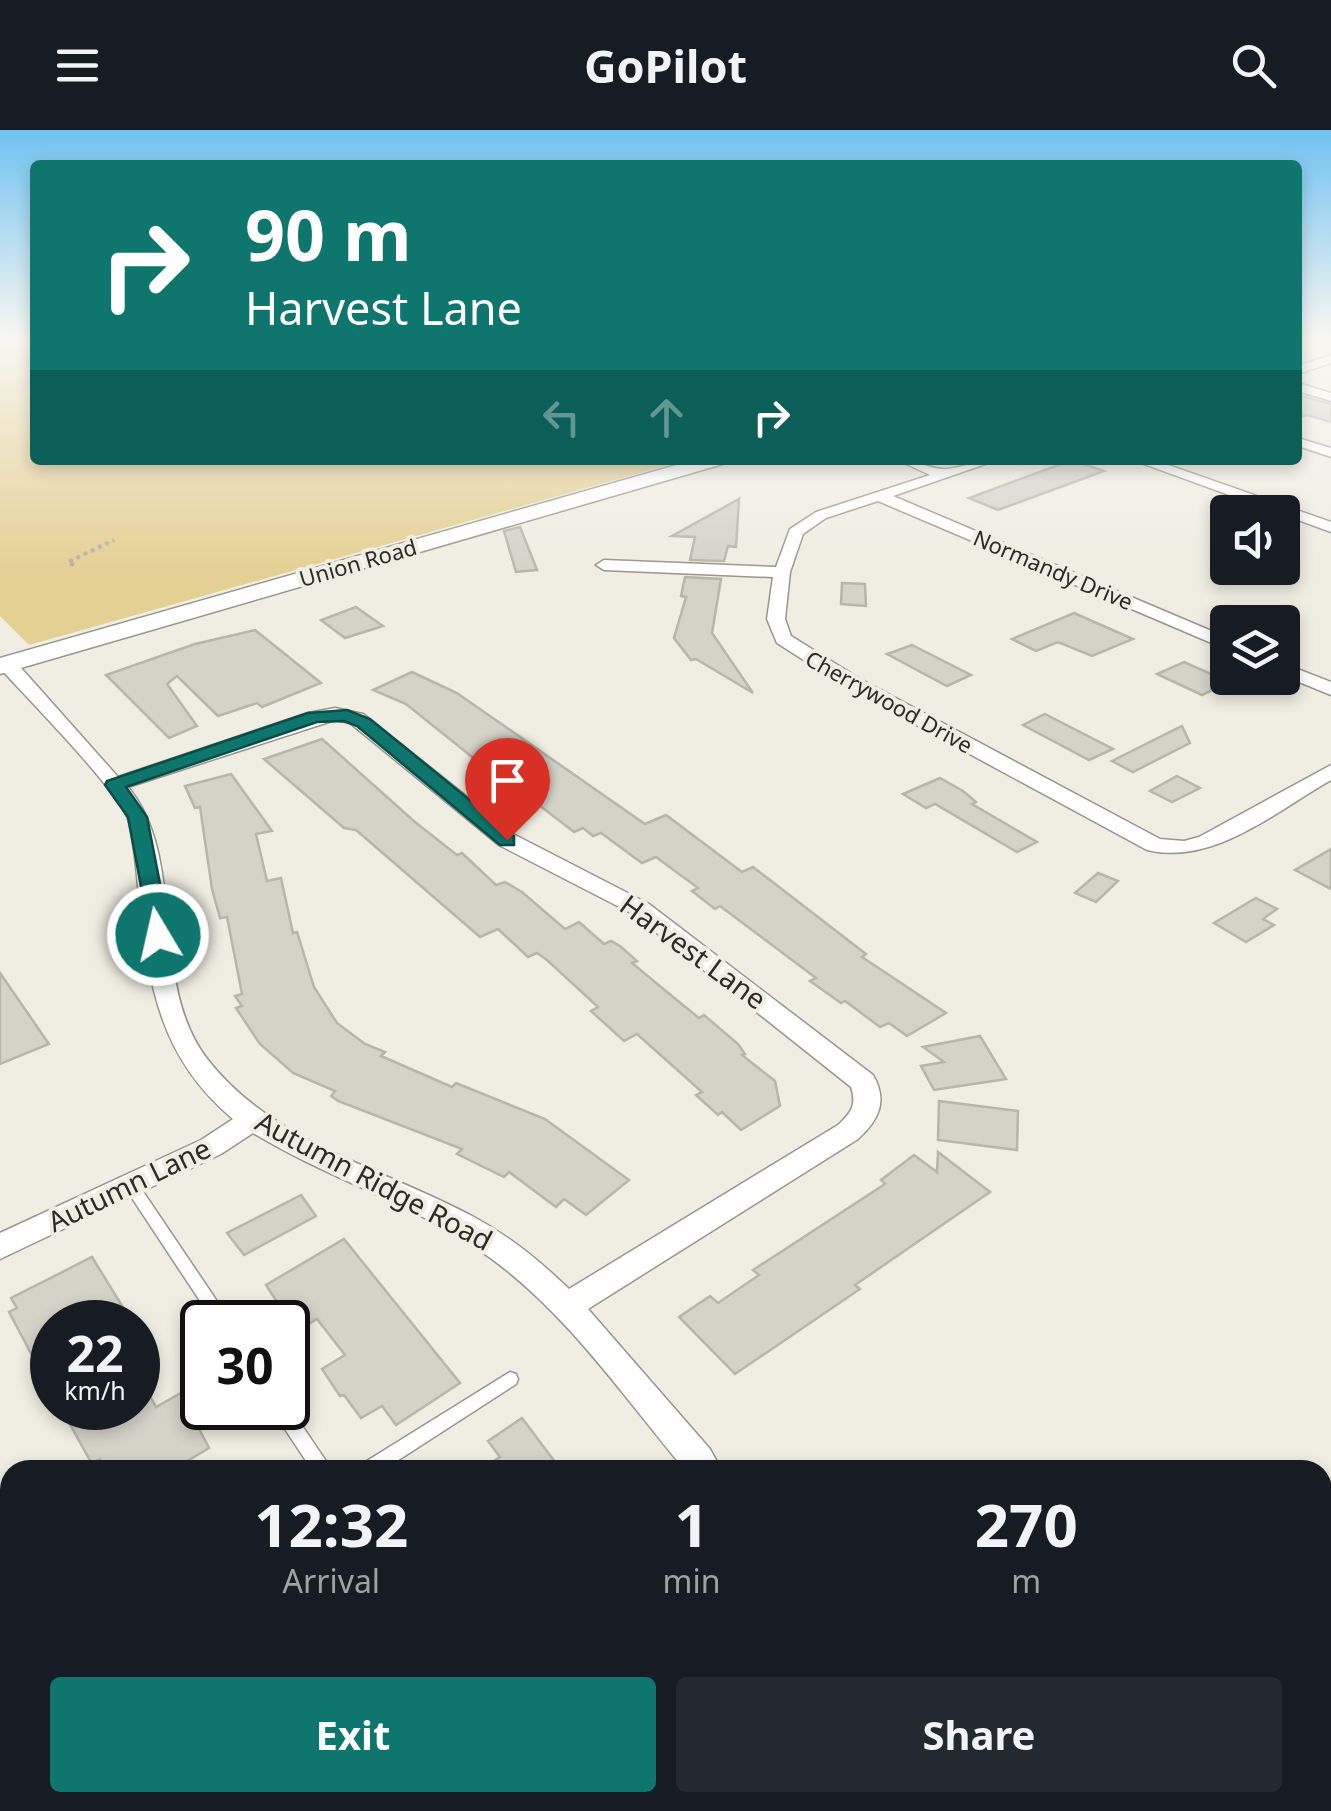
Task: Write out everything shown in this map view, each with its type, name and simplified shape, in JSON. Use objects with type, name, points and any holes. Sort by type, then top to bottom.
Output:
[{"type":"main road","name":"Union Road","points":[[3,665],[699,465]]},
{"type":"street","points":[[1302,443],[1331,453]]},
{"type":"street","points":[[918,465],[943,475]]},
{"type":"street","name":"Cherrywood Drive","points":[[974,465],[821,516],[801,527],[792,540],[782,572],[777,630],[793,648],[1141,840],[1176,848],[1208,842],[1331,771]]},
{"type":"street","points":[[1154,465],[1331,527]]},
{"type":"street","name":"Normandy Drive","points":[[879,496],[1210,637]]},
{"type":"street","points":[[604,565],[782,572]]},
{"type":"street","name":"Autumn Ridge Road","points":[[3,665],[114,785],[138,817],[176,1025],[195,1062],[210,1080],[255,1118],[300,1146],[484,1237],[565,1307],[698,1460]]},
{"type":"street","points":[[1300,676],[1331,689]]},
{"type":"street","name":"Harvest Lane","points":[[114,785],[314,717],[335,714],[356,718],[507,840],[641,909],[863,1082],[868,1093],[866,1114],[848,1132],[565,1307]]},
{"type":"street","name":"Autumn Lane","points":[[0,1247],[211,1147],[255,1118]]},
{"type":"lane","points":[[131,1185],[208,1300]]},
{"type":"lane","points":[[384,1460],[510,1379]]},
{"type":"lane","points":[[295,1430],[315,1460]]},
{"type":"path","points":[[74,565],[68,562],[114,540]]},
{"type":"shaded area","points":[[0,415],[30,415],[30,465],[668,465],[29,645],[0,616]]},
{"type":"building","points":[[1309,415],[1331,415],[1331,422]]},
{"type":"building","points":[[1058,465],[1087,465],[1104,471],[998,510],[969,498]]},
{"type":"building","points":[[739,499],[736,547],[728,546],[724,561],[690,560],[695,537],[672,536]]},
{"type":"building","points":[[520,527],[537,570],[516,572],[504,531]]},
{"type":"building","points":[[685,577],[721,579],[712,633],[753,693],[696,659],[691,660],[674,638],[686,597],[681,596]]},
{"type":"building","points":[[842,583],[865,584],[866,606],[841,604]]},
{"type":"building","points":[[356,607],[383,626],[345,638],[321,620]]},
{"type":"building","points":[[1074,613],[1133,639],[1092,656],[1058,642],[1036,651],[1012,639]]},
{"type":"building","points":[[255,630],[321,683],[262,707],[257,703],[218,716],[177,676],[167,684],[197,726],[169,738],[106,675],[195,644]]},
{"type":"building","points":[[912,645],[971,675],[947,686],[887,654]]},
{"type":"building","points":[[1184,662],[1210,674],[1210,691],[1202,695],[1157,674]]},
{"type":"building","points":[[412,672],[457,693],[645,824],[666,815],[742,872],[753,867],[866,954],[862,957],[946,1013],[907,1036],[889,1023],[880,1027],[845,1001],[841,1003],[810,981],[816,978],[720,906],[715,909],[692,891],[698,888],[656,857],[642,863],[601,833],[593,836],[583,828],[574,832],[539,805],[527,801],[406,704],[373,690]]},
{"type":"building","points":[[1045,714],[1113,749],[1089,760],[1023,725]]},
{"type":"building","points":[[1182,726],[1190,743],[1133,772],[1112,761]]},
{"type":"building","points":[[322,739],[415,822],[457,855],[462,853],[496,885],[505,882],[522,892],[565,929],[579,922],[604,944],[611,941],[620,946],[637,961],[632,963],[699,1018],[704,1015],[738,1044],[745,1054],[742,1055],[775,1081],[780,1106],[741,1130],[722,1112],[718,1115],[696,1095],[702,1092],[637,1034],[624,1041],[591,1011],[598,1007],[547,960],[537,953],[528,957],[498,929],[480,937],[356,830],[344,828],[264,759]]},
{"type":"building","points":[[231,774],[272,831],[256,834],[267,881],[281,878],[293,933],[297,932],[314,987],[337,1023],[365,1044],[385,1052],[381,1056],[452,1087],[456,1083],[545,1119],[629,1180],[586,1215],[564,1199],[556,1207],[509,1172],[504,1177],[457,1154],[462,1149],[338,1101],[331,1096],[335,1091],[293,1073],[260,1044],[236,1008],[242,1006],[235,996],[242,994],[227,917],[220,918],[212,889],[200,807],[195,808],[185,786]]},
{"type":"building","points":[[1177,776],[1200,788],[1172,802],[1150,791]]},
{"type":"building","points":[[940,778],[976,802],[972,804],[1037,842],[1017,852],[935,804],[926,808],[903,794]]},
{"type":"building","points":[[1331,849],[1331,889],[1295,870]]},
{"type":"building","points":[[1098,873],[1118,881],[1096,902],[1075,893]]},
{"type":"building","points":[[1256,898],[1277,909],[1263,919],[1274,925],[1246,942],[1214,923]]},
{"type":"building","points":[[0,973],[49,1044],[0,1064]]},
{"type":"building","points":[[980,1036],[1006,1079],[934,1090],[921,1066],[944,1062],[923,1047]]},
{"type":"building","points":[[939,1101],[1018,1111],[1017,1150],[938,1140]]},
{"type":"building","points":[[938,1152],[990,1192],[855,1285],[860,1289],[735,1374],[679,1317],[710,1296],[718,1303],[759,1275],[753,1270],[885,1184],[881,1180],[914,1155],[937,1172]]},
{"type":"building","points":[[301,1195],[316,1216],[244,1255],[227,1233]]},
{"type":"building","points":[[344,1239],[460,1383],[396,1425],[382,1406],[361,1418],[322,1369],[345,1355],[317,1319],[310,1323],[310,1300],[276,1300],[266,1285]]},
{"type":"building","points":[[92,1257],[118,1300],[30,1300],[30,1352],[9,1312],[17,1308],[11,1298]]},
{"type":"building","points":[[180,1394],[180,1430],[200,1430],[209,1448],[189,1460],[90,1460],[73,1430],[160,1430],[160,1405]]},
{"type":"building","points":[[522,1418],[554,1460],[495,1460],[500,1457],[488,1441]]},
{"type":"route","points":[[158,935],[138,817],[114,785],[314,717],[347,715],[363,722],[507,840]]}]
